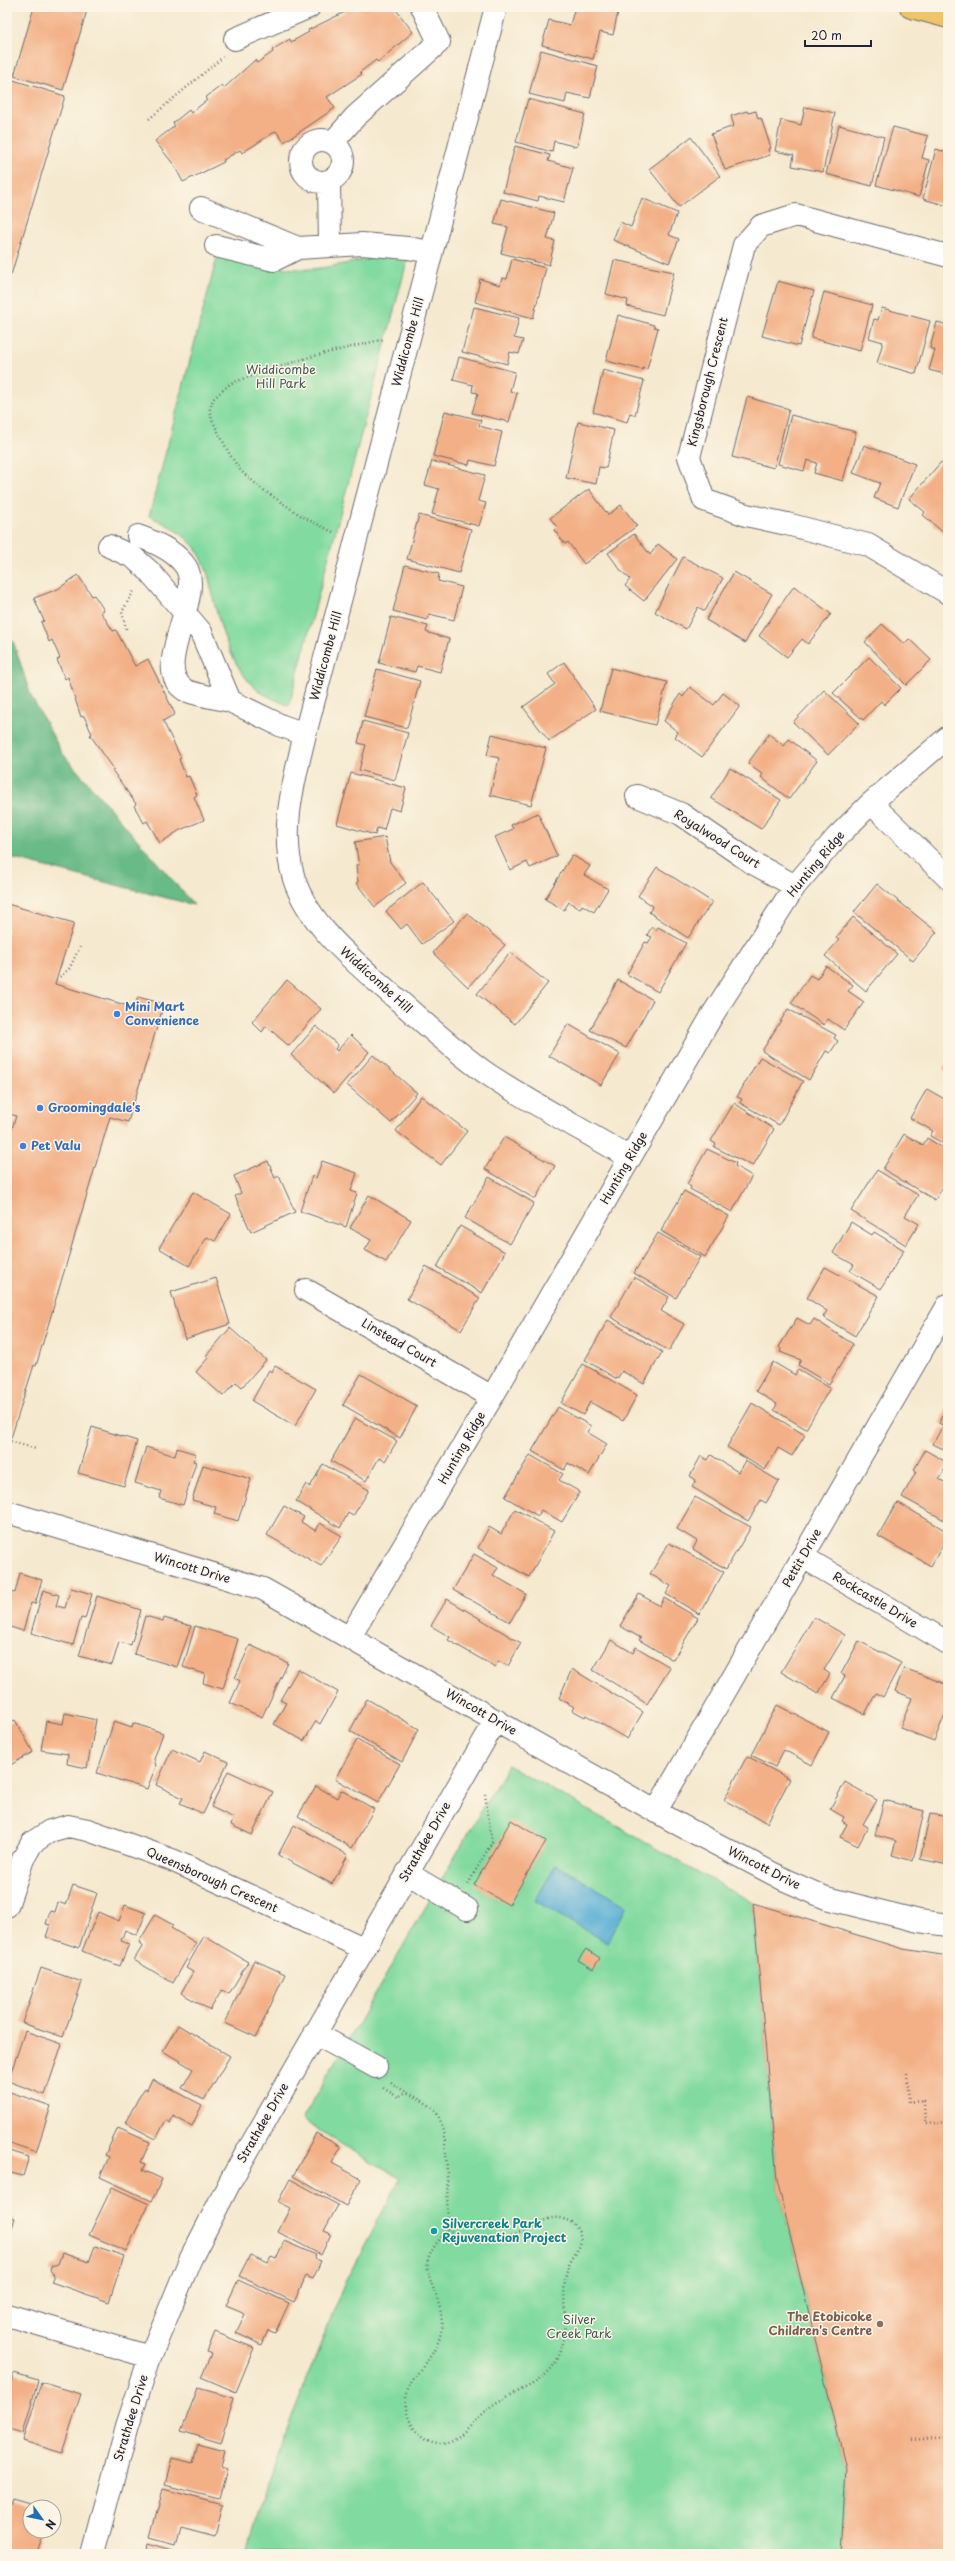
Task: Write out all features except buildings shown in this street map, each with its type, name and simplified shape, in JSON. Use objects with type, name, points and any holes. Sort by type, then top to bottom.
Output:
[{"type":"main road","points":[[912,7],[948,17]]},
{"type":"street","points":[[235,39],[309,7]]},
{"type":"street","points":[[333,142],[355,118],[439,42],[422,7]]},
{"type":"street","name":"Widdicombe Hill","points":[[496,7],[305,734],[289,801],[288,841],[294,880],[312,913],[341,950],[442,1038],[487,1073],[630,1158]]},
{"type":"street","points":[[318,139],[333,142],[342,151],[344,163],[339,175],[329,182],[314,181],[307,176],[303,170],[302,155],[311,142],[318,139]]},
{"type":"street","points":[[329,182],[330,245]]},
{"type":"street","points":[[201,208],[298,248]]},
{"type":"street","name":"Kingsborough Crescent","points":[[948,256],[796,215],[761,226],[744,245],[689,457],[704,500],[746,515],[787,524],[868,546],[948,593]]},
{"type":"street","points":[[216,246],[274,260],[298,248],[330,245],[408,248],[431,252]]},
{"type":"street","points":[[138,536],[157,543],[186,568],[190,588],[173,656],[174,675],[185,689],[230,701],[282,726],[305,734]]},
{"type":"street","points":[[109,546],[133,557],[149,571],[201,632],[230,701]]},
{"type":"street","name":"Hunting Ridge","points":[[350,1637],[492,1397],[713,1014],[795,886],[837,837],[871,803],[948,737]]},
{"type":"street","name":"Royalwood Court","points":[[637,796],[681,814],[751,862],[795,886]]},
{"type":"street","points":[[871,803],[948,878]]},
{"type":"street","name":"Linstead Court","points":[[306,1290],[492,1397]]},
{"type":"street","name":"Pettit Drive","points":[[656,1811],[948,1305]]},
{"type":"street","name":"Wincott Drive","points":[[7,1512],[263,1589],[656,1811],[785,1880],[826,1898],[919,1921],[948,1925]]},
{"type":"street","name":"Rockcastle Drive","points":[[803,1557],[948,1643]]},
{"type":"street","name":"Strathdee Drive","points":[[93,2554],[127,2426],[150,2357],[190,2260],[232,2178],[314,2033],[496,1720]]},
{"type":"street","name":"Queensborough Crescent","points":[[7,1906],[23,1859],[32,1843],[50,1831],[68,1826],[88,1830],[172,1860],[363,1948]]},
{"type":"street","points":[[407,1873],[462,1906]]},
{"type":"street","points":[[314,2033],[376,2067]]},
{"type":"street","points":[[7,2315],[150,2357]]},
{"type":"path","points":[[149,119],[220,61],[235,39]]},
{"type":"path","points":[[333,532],[303,517],[262,489],[241,471],[226,448],[212,420],[210,409],[213,399],[231,384],[262,375],[287,363],[384,339]]},
{"type":"path","points":[[126,629],[122,612],[128,600],[149,571]]},
{"type":"path","points":[[60,978],[69,969],[80,947]]},
{"type":"path","points":[[7,1440],[36,1449]]},
{"type":"path","points":[[462,1906],[492,1842],[485,1794]]},
{"type":"path","points":[[376,2067],[392,2083],[428,2105],[440,2117],[445,2139],[448,2230],[429,2257],[428,2268],[442,2311],[442,2326],[436,2346],[407,2393],[405,2412],[412,2427],[424,2439],[437,2443],[450,2442],[465,2432],[497,2401],[528,2389],[541,2380],[550,2370],[563,2343],[566,2325],[566,2272],[579,2249],[581,2238],[573,2223],[556,2217],[549,2218],[522,2232],[481,2242],[468,2240],[448,2230]]},
{"type":"path","points":[[908,2073],[909,2102],[924,2101],[925,2124],[948,2122]]},
{"type":"path","points":[[911,2440],[948,2437]]},
{"type":"green space","name":"Widdicombe Hill Park","points":[[219,250],[265,264],[300,269],[324,268],[384,256],[409,254],[289,706],[256,689],[244,676],[227,644],[216,609],[206,568],[199,554],[190,542],[176,530],[149,516]]},
{"type":"green space","points":[[7,637],[13,641],[31,696],[62,753],[194,905],[7,857]]},
{"type":"green space","name":"Silver Creek Park","points":[[508,1765],[753,1903],[777,2180],[846,2468],[841,2554],[248,2554],[265,2485],[345,2282],[400,2179],[302,2120]]},
{"type":"water","points":[[556,1865],[627,1906],[607,1943],[535,1901]]},
{"type":"place","name":"Mini Mart Convenience","points":[[117,1014]]},
{"type":"place","name":"Groomingdale's","points":[[40,1108]]},
{"type":"place","name":"Pet Valu","points":[[23,1146]]},
{"type":"place","name":"Silvercreek Park Rejuvenation Project","points":[[434,2231]]},
{"type":"place","name":"The Etobicoke Children's Centre","points":[[880,2324]]}]
